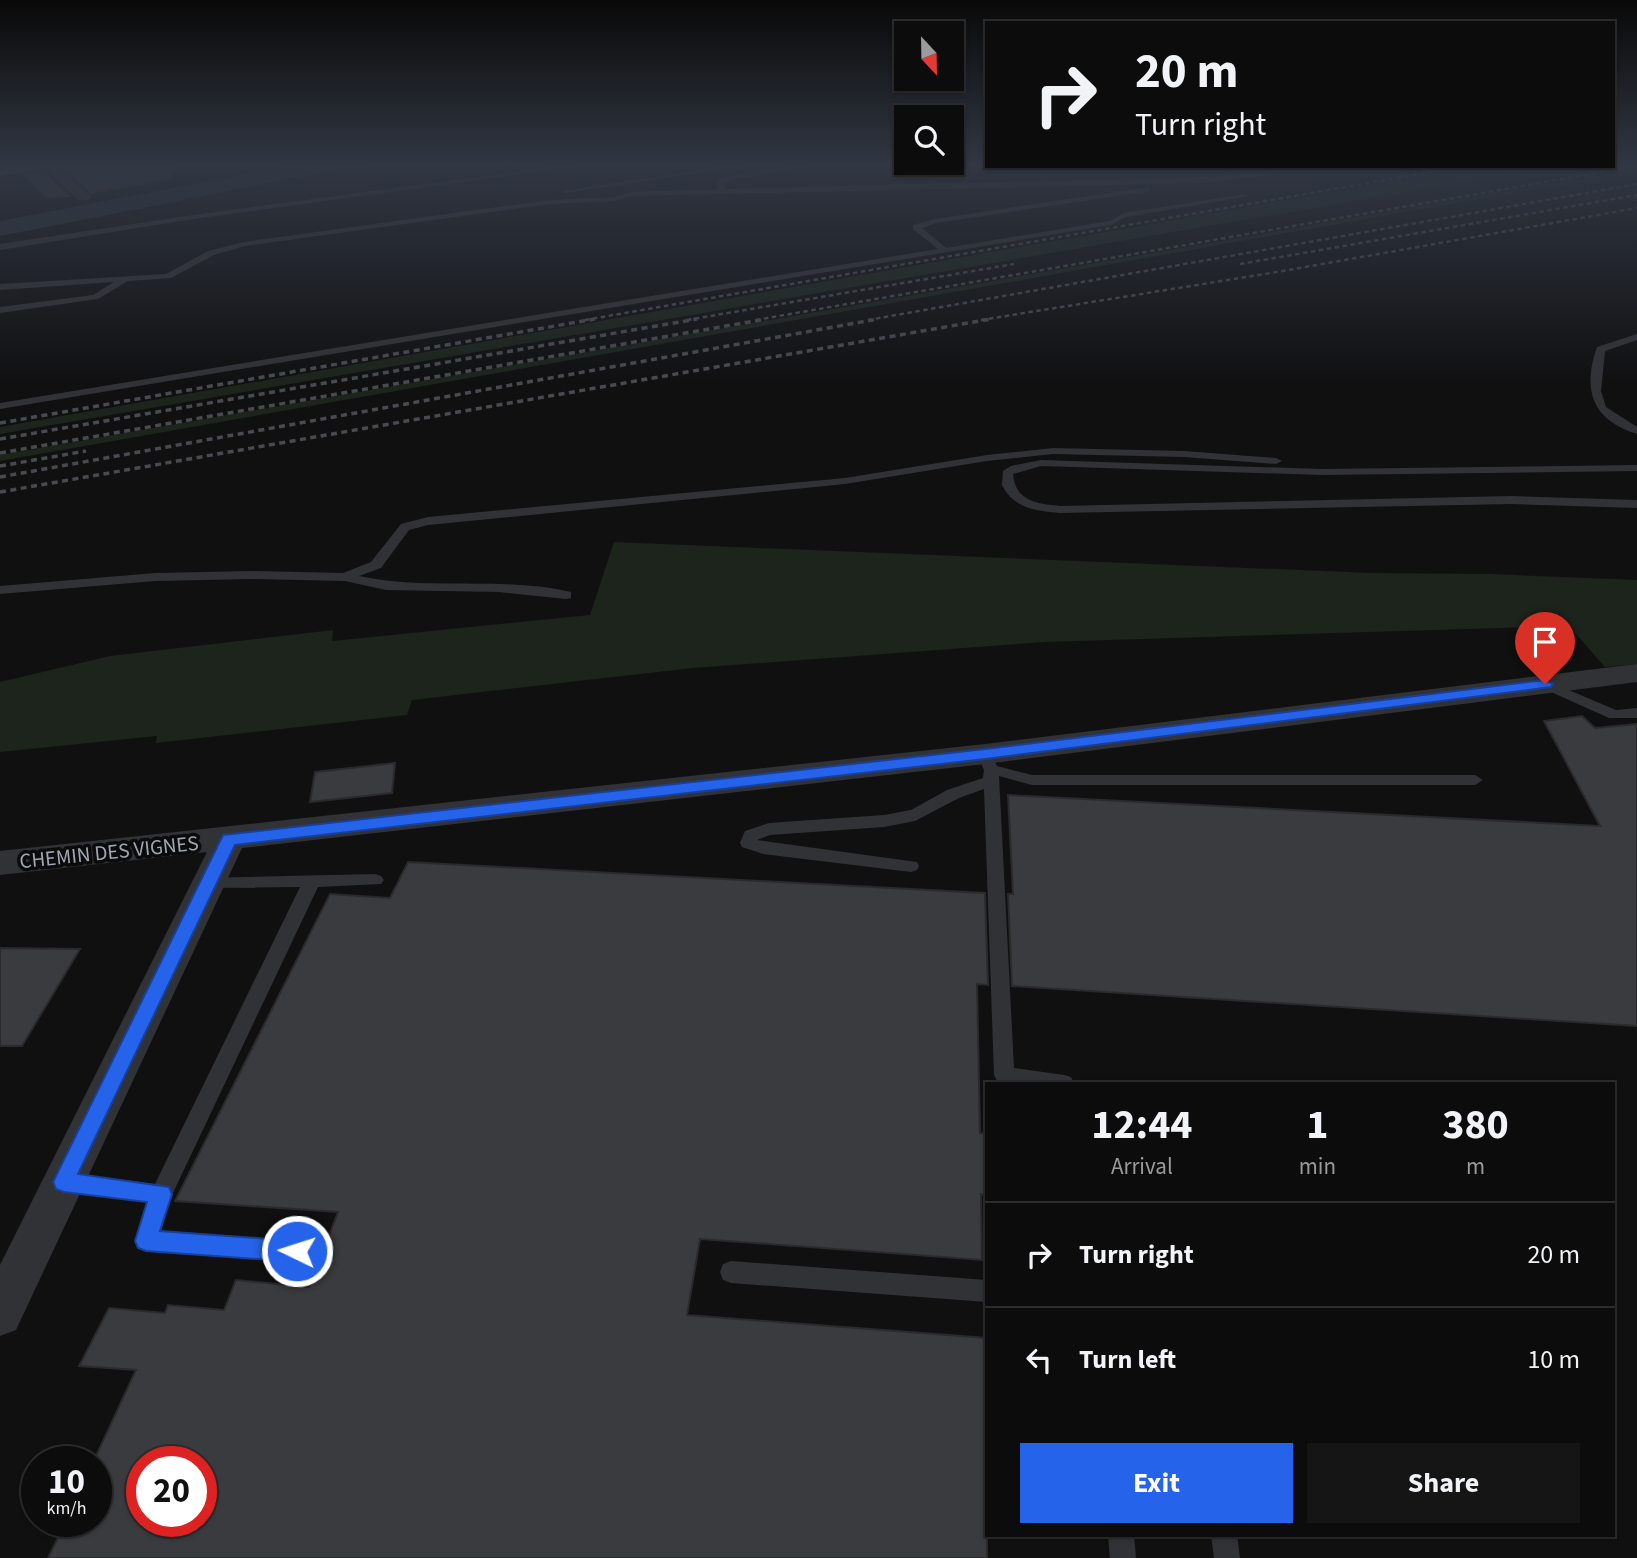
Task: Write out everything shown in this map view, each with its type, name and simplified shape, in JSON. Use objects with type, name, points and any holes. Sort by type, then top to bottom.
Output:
[{"type":"street","name":"CHEMIN DES VIGNES","points":[[0,863],[989,768],[1545,684],[1637,673]]},
{"type":"street","points":[[0,1314],[229,839]]},
{"type":"lane","points":[[0,247],[60,238]]},
{"type":"lane","points":[[0,286],[168,276],[221,250],[289,238]]},
{"type":"lane","points":[[929,238],[943,249]]},
{"type":"lane","points":[[0,406],[490,327],[1016,238]]},
{"type":"lane","points":[[0,310],[95,296],[126,279]]},
{"type":"lane","points":[[1637,337],[1600,349],[1597,401],[1604,414],[1637,431]]},
{"type":"lane","points":[[345,577],[376,565],[405,527],[428,521],[845,481],[987,458],[1054,451],[1184,454],[1283,461],[1322,472]]},
{"type":"lane","points":[[1637,468],[1322,472],[1041,463],[1015,468],[1007,473],[1006,483],[1016,499],[1036,508],[1070,510],[1512,500],[1637,504]]},
{"type":"lane","points":[[0,590],[155,576],[345,577],[386,586],[499,588],[566,595]]},
{"type":"lane","points":[[1545,684],[1614,715],[1637,713]]},
{"type":"lane","points":[[989,768],[1032,780],[1475,780]]},
{"type":"lane","points":[[911,866],[748,844],[751,835],[769,829],[884,821],[915,816],[953,794],[989,768]]},
{"type":"lane","points":[[989,768],[1004,1075],[1057,1082]]},
{"type":"lane","points":[[209,882],[375,880]]},
{"type":"lane","points":[[297,1251],[146,1241],[161,1194],[312,881]]},
{"type":"lane","points":[[64,1182],[161,1194]]},
{"type":"lane","points":[[731,1272],[985,1291]]},
{"type":"lane","points":[[1121,1537],[1124,1558]]},
{"type":"lane","points":[[1224,1537],[1227,1558]]},
{"type":"shaded area","points":[[1072,238],[1140,238],[0,434],[0,427]]},
{"type":"shaded area","points":[[1239,238],[1261,238],[0,461],[0,455]]},
{"type":"shaded area","points":[[614,542],[1372,573],[1490,574],[1637,580],[1637,664],[1605,667],[1569,626],[1044,642],[693,668],[412,700],[407,715],[156,743],[157,736],[0,752],[0,682],[110,656],[333,630],[332,641],[590,615]]},
{"type":"building","points":[[1582,716],[1595,728],[1637,724],[1637,1026],[1012,986],[1008,894],[1013,894],[1008,795],[1600,826],[1544,721]]},
{"type":"building","points":[[395,763],[392,793],[310,802],[315,772]]},
{"type":"building","points":[[408,862],[985,893],[988,985],[977,984],[980,1133],[985,1134],[985,1195],[981,1194],[982,1260],[700,1239],[687,1315],[985,1338],[987,1558],[48,1558],[58,1537],[112,1537],[112,1446],[101,1446],[136,1370],[79,1366],[109,1308],[165,1313],[168,1305],[224,1310],[236,1280],[309,1287],[338,1212],[175,1201],[330,894],[390,898]]},
{"type":"building","points":[[0,948],[80,949],[22,1046],[0,1046]]},
{"type":"railway","points":[[585,320],[1056,238]]},
{"type":"railway","points":[[756,320],[1227,238]]},
{"type":"railway","points":[[868,320],[1333,238]]},
{"type":"railway","points":[[1240,264],[1391,238]]},
{"type":"railway","points":[[981,320],[1470,238]]},
{"type":"railway","points":[[687,320],[1014,264]]},
{"type":"railway","points":[[0,423],[595,319]]},
{"type":"railway","points":[[0,439],[697,319]]},
{"type":"railway","points":[[0,453],[766,319]]},
{"type":"railway","points":[[0,477],[878,319]]},
{"type":"railway","points":[[0,492],[991,319]]},
{"type":"railway","points":[[0,466],[86,451]]},
{"type":"route","points":[[297,1251],[146,1241],[161,1194],[64,1182],[229,839],[985,754],[1545,684]]}]
